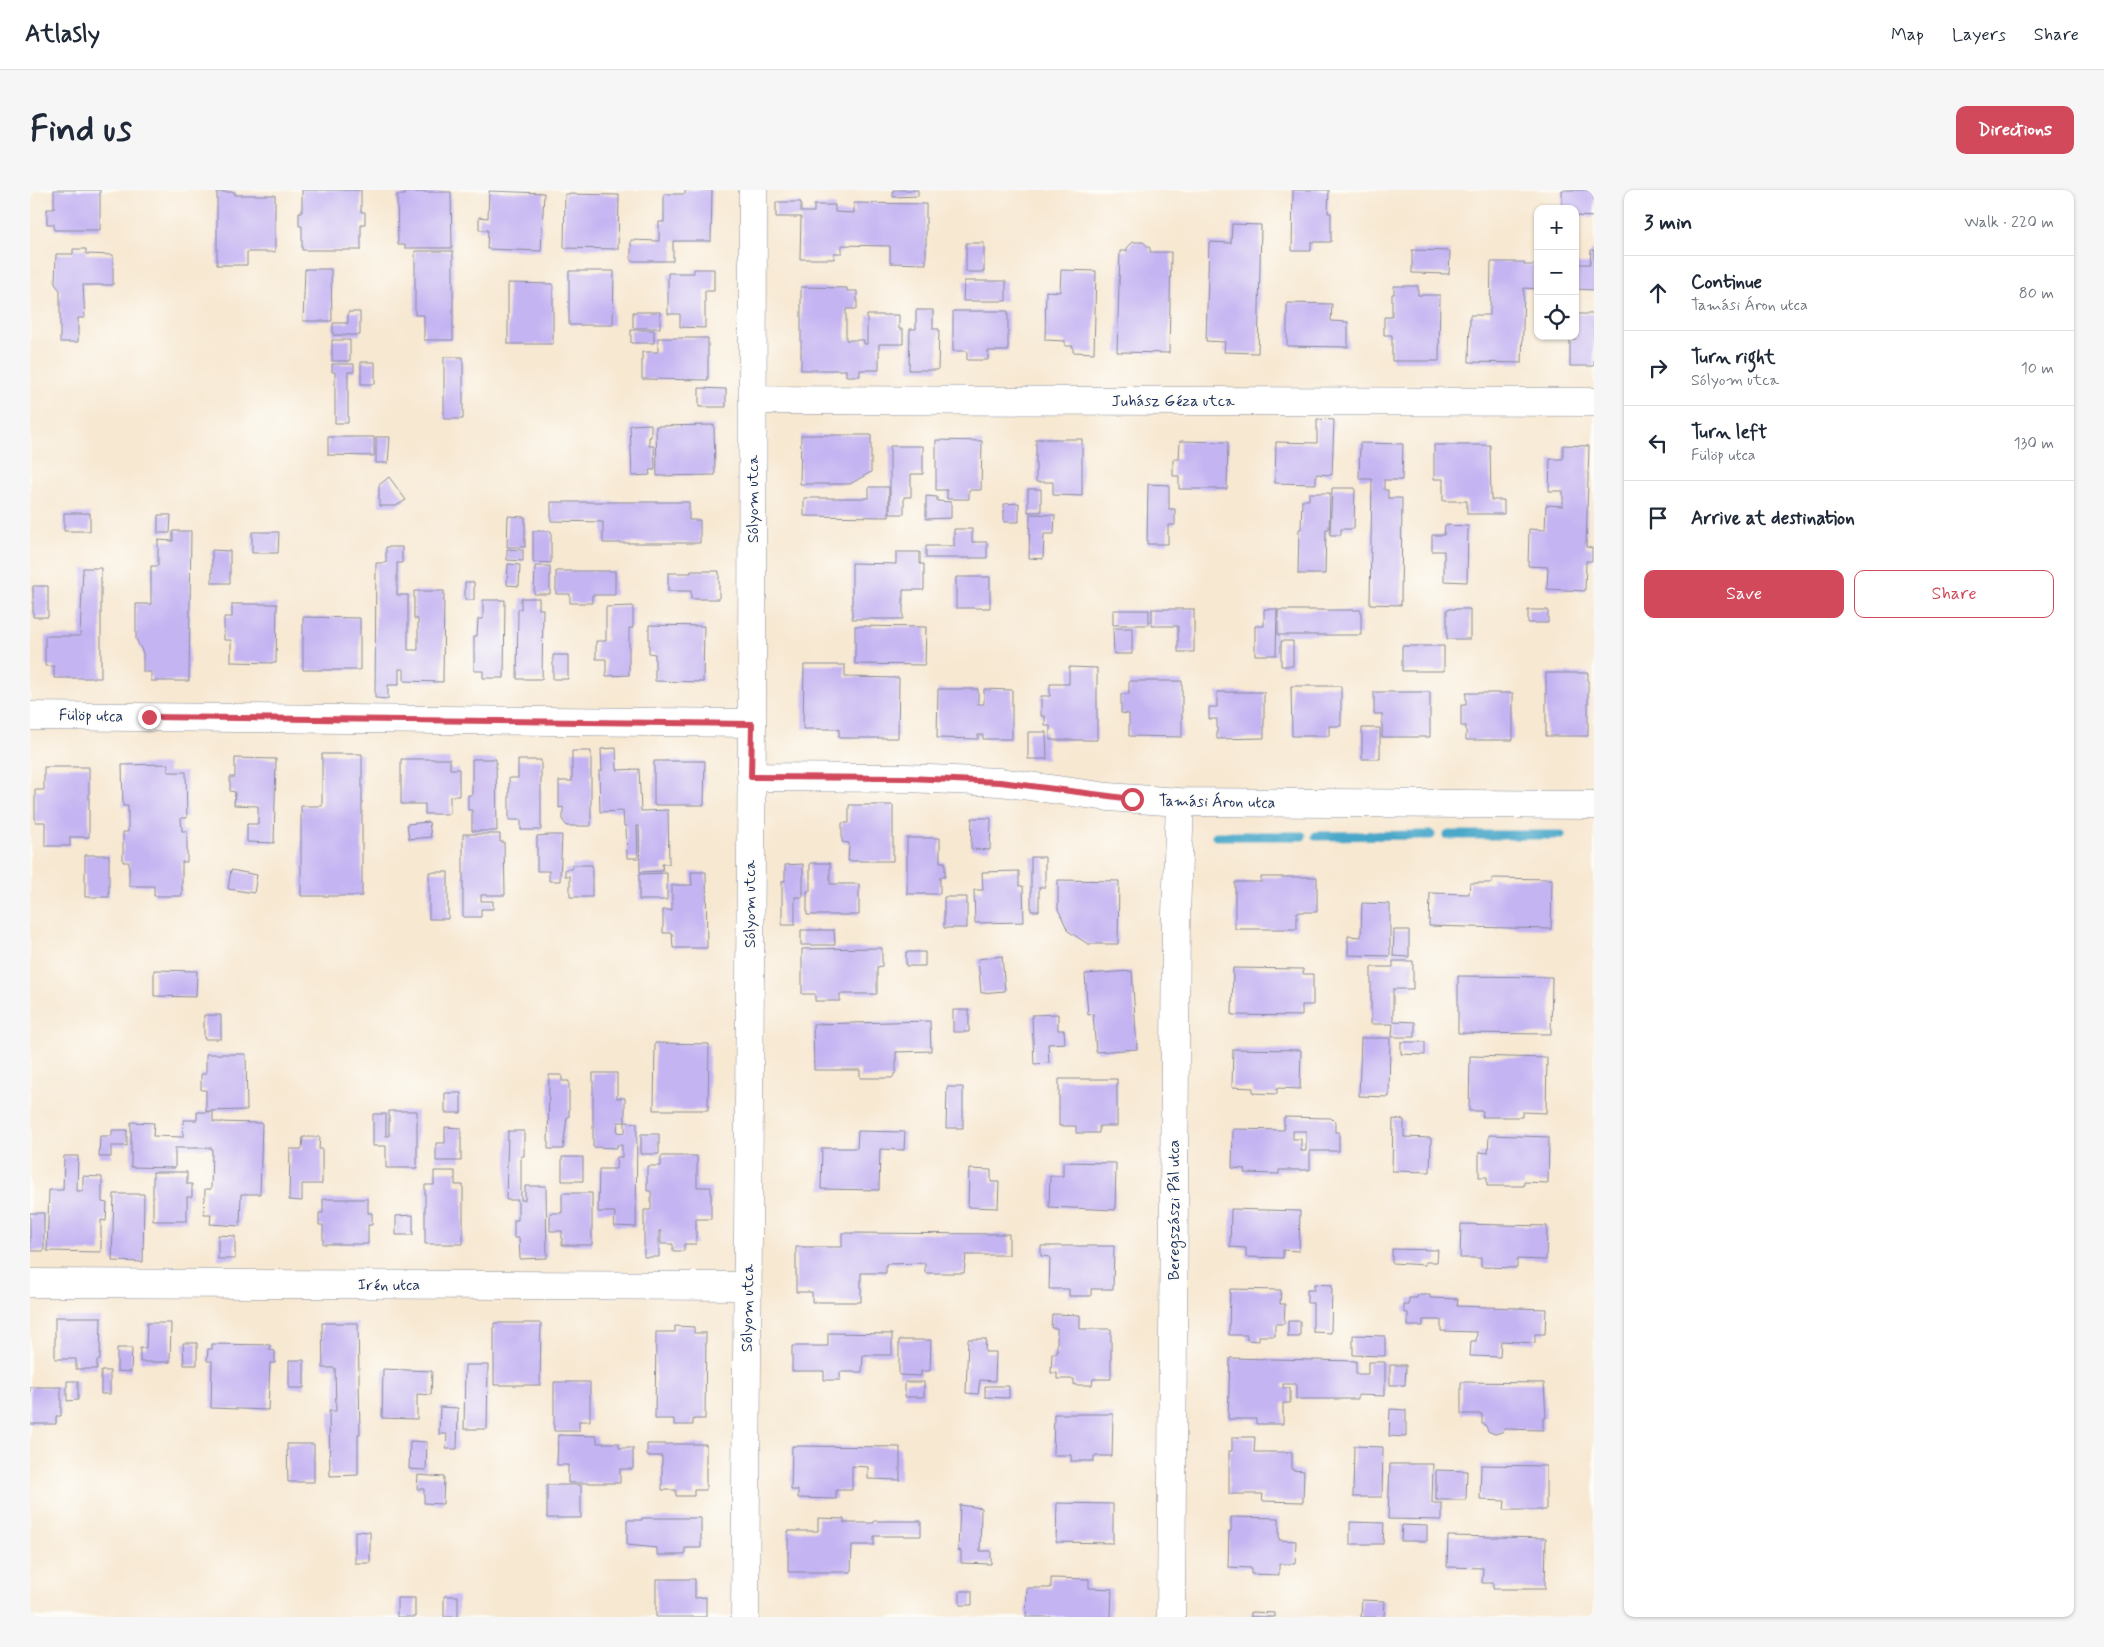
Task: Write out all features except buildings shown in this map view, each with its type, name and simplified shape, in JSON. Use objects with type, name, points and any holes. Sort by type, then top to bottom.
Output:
[{"type":"street","name":"Sólyom utca","points":[[745,1617],[752,724],[753,190]]},
{"type":"street","name":"Juhász Géza utca","points":[[753,400],[1594,402]]},
{"type":"street","name":"Fülöp utca","points":[[30,716],[752,724]]},
{"type":"street","name":"Tamási Áron utca","points":[[751,777],[907,778],[1000,782],[1108,797],[1180,802],[1594,805]]},
{"type":"street","name":"Beregszászi Pál utca","points":[[1171,1617],[1176,924],[1180,802]]},
{"type":"street","name":"Irén utca","points":[[30,1283],[748,1286]]},
{"type":"waterway","points":[[1316,836],[1431,835]]},
{"type":"waterway","points":[[1447,835],[1561,835]]},
{"type":"waterway","points":[[1216,836],[1302,836]]},
{"type":"route","points":[[149,717],[752,724],[751,777],[907,778],[1000,782],[1132,799]]}]
